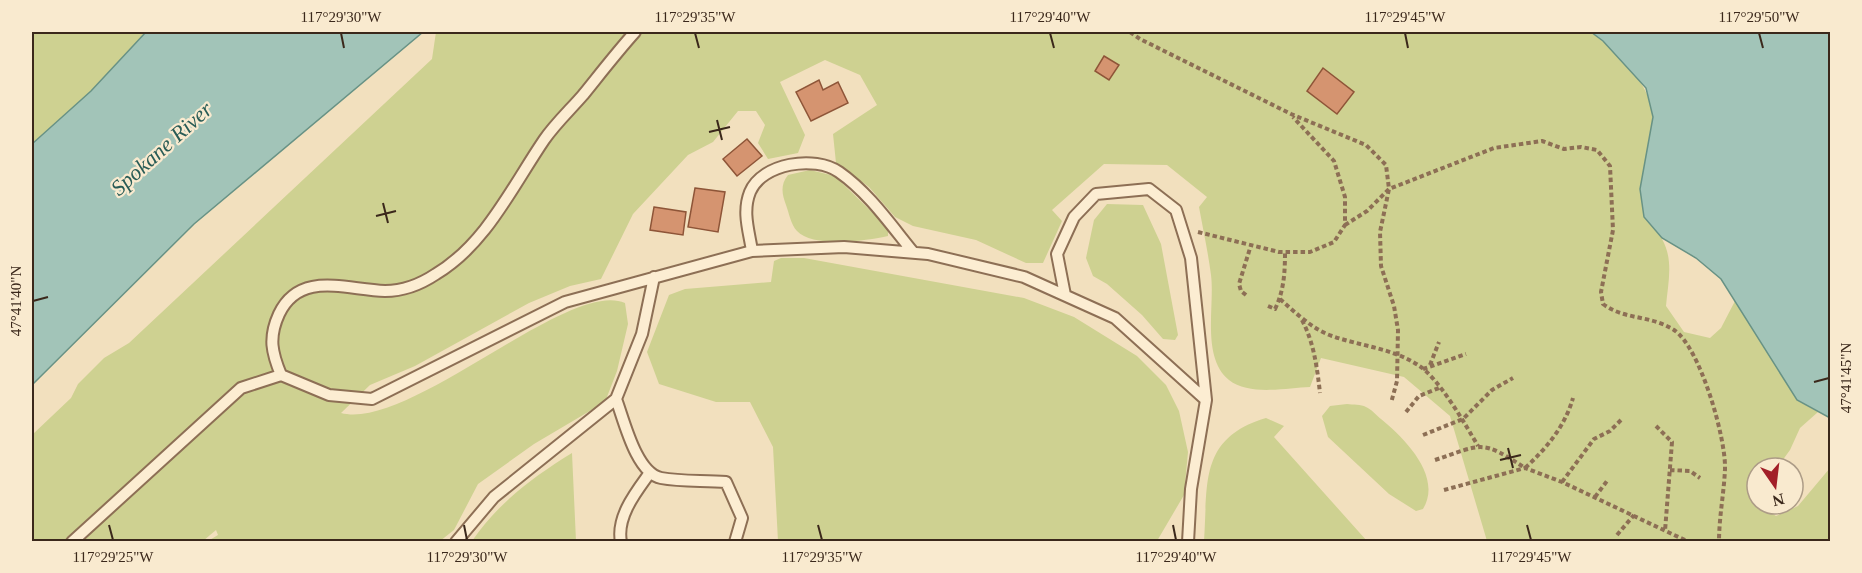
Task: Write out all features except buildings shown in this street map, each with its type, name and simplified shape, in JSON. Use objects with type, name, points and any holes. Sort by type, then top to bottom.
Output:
[{"type":"lane","points":[[280,375],[271,351],[274,324],[283,305],[304,287],[320,285],[385,291],[405,289],[434,276],[454,262],[490,223],[545,139],[635,32]]},
{"type":"lane","points":[[752,251],[745,210],[750,190],[761,178],[784,167],[809,162],[836,170],[867,195],[913,252]]},
{"type":"lane","points":[[1065,296],[1056,254],[1074,217],[1096,194],[1149,189],[1176,210],[1191,258],[1206,400],[1191,489],[1188,542]]},
{"type":"lane","points":[[72,542],[240,388],[280,375],[328,395],[372,399],[565,302],[752,251],[844,247],[913,252],[1024,277],[1115,318],[1206,400]]},
{"type":"lane","points":[[456,542],[494,497],[616,399],[642,334],[654,277]]},
{"type":"lane","points":[[616,399],[635,451],[649,474],[660,478],[726,482],[742,518],[735,542]]},
{"type":"lane","points":[[621,542],[620,535],[626,508],[649,474]]},
{"type":"path","points":[[1130,32],[1290,114],[1366,145],[1386,165],[1389,189],[1380,232],[1381,266],[1394,306],[1398,330],[1397,381],[1391,403]]},
{"type":"path","points":[[1290,114],[1334,161],[1345,196],[1346,225]]},
{"type":"path","points":[[1182,228],[1285,252],[1310,252],[1334,242],[1346,225],[1367,211],[1389,189],[1494,148],[1542,141],[1564,149],[1597,150],[1610,166],[1613,230],[1601,292],[1603,304],[1616,314],[1648,318],[1676,331],[1695,355],[1707,387],[1723,449],[1725,468],[1719,542]]},
{"type":"path","points":[[1246,295],[1241,291],[1239,284],[1251,245]]},
{"type":"path","points":[[1268,306],[1275,309],[1280,299],[1285,276],[1285,252]]},
{"type":"path","points":[[1280,299],[1330,336],[1398,354],[1423,369],[1463,419],[1478,446]]},
{"type":"path","points":[[1300,316],[1310,335],[1316,357],[1320,393]]},
{"type":"path","points":[[1429,366],[1439,342]]},
{"type":"path","points":[[1423,369],[1466,354]]},
{"type":"path","points":[[1423,435],[1463,419],[1492,390],[1513,378]]},
{"type":"path","points":[[1406,412],[1419,396],[1439,388]]},
{"type":"path","points":[[1444,490],[1525,468],[1550,442],[1568,415],[1573,398]]},
{"type":"path","points":[[1562,482],[1594,439],[1610,431],[1621,420]]},
{"type":"path","points":[[1656,426],[1672,442],[1665,531]]},
{"type":"path","points":[[1435,460],[1478,446],[1495,448],[1525,468],[1562,482],[1689,542]]},
{"type":"path","points":[[1670,470],[1689,471],[1700,478]]},
{"type":"path","points":[[1595,497],[1607,481]]},
{"type":"path","points":[[1617,535],[1634,516]]},
{"type":"green space","points":[[32,32],[146,32],[91,91],[32,144]]},
{"type":"green space","points":[[436,32],[1591,32],[1631,69],[1640,81],[1651,105],[1653,130],[1644,176],[1643,200],[1645,217],[1660,235],[1668,255],[1666,306],[1684,332],[1710,338],[1721,328],[1735,301],[1797,400],[1818,412],[1800,428],[1786,456],[1745,456],[1745,516],[1805,516],[1805,498],[1830,468],[1830,541],[1487,541],[1450,416],[1404,377],[1321,358],[1310,387],[1257,390],[1237,385],[1220,370],[1212,345],[1211,275],[1199,207],[1207,197],[1167,165],[1104,164],[1052,210],[1062,221],[1043,263],[1026,263],[976,240],[913,226],[895,217],[869,187],[836,163],[833,134],[877,105],[860,75],[825,60],[780,82],[805,135],[798,153],[768,159],[758,143],[765,125],[756,111],[738,111],[713,142],[688,155],[633,214],[601,279],[570,286],[529,303],[415,366],[370,385],[341,413],[371,412],[407,400],[567,312],[600,301],[625,303],[628,324],[617,371],[605,402],[534,444],[478,484],[454,530],[440,541],[208,541],[218,535],[216,530],[203,541],[32,542],[32,435],[71,398],[78,384],[104,358],[129,343],[432,59]]},
{"type":"green space","points":[[810,170],[835,176],[888,228],[888,236],[840,242],[815,240],[797,231],[785,201],[783,186],[788,175]]},
{"type":"green space","points":[[1107,204],[1143,205],[1161,244],[1178,335],[1175,340],[1163,339],[1142,315],[1107,284],[1093,276],[1086,258],[1094,220]]},
{"type":"green space","points":[[781,258],[804,258],[1024,298],[1074,317],[1137,356],[1166,385],[1179,411],[1188,452],[1184,495],[1157,541],[778,541],[773,447],[750,402],[716,402],[659,384],[647,352],[669,295],[685,289],[771,282],[774,261]]},
{"type":"green space","points":[[1362,405],[1370,409],[1410,447],[1425,471],[1428,484],[1428,496],[1423,509],[1416,511],[1389,494],[1328,437],[1322,416],[1330,406]]},
{"type":"green space","points":[[1266,418],[1284,426],[1274,437],[1367,541],[1204,541],[1208,482],[1211,465],[1218,450],[1244,427]]},
{"type":"green space","points":[[572,453],[576,541],[472,541],[493,515],[517,492]]},
{"type":"water","name":"Spokane River","points":[[146,32],[423,32],[194,224],[32,385],[32,144],[91,91]]},
{"type":"water","points":[[1591,32],[1830,32],[1830,418],[1797,400],[1721,279],[1696,258],[1662,238],[1644,217],[1640,189],[1653,117],[1646,88],[1603,41]]}]
